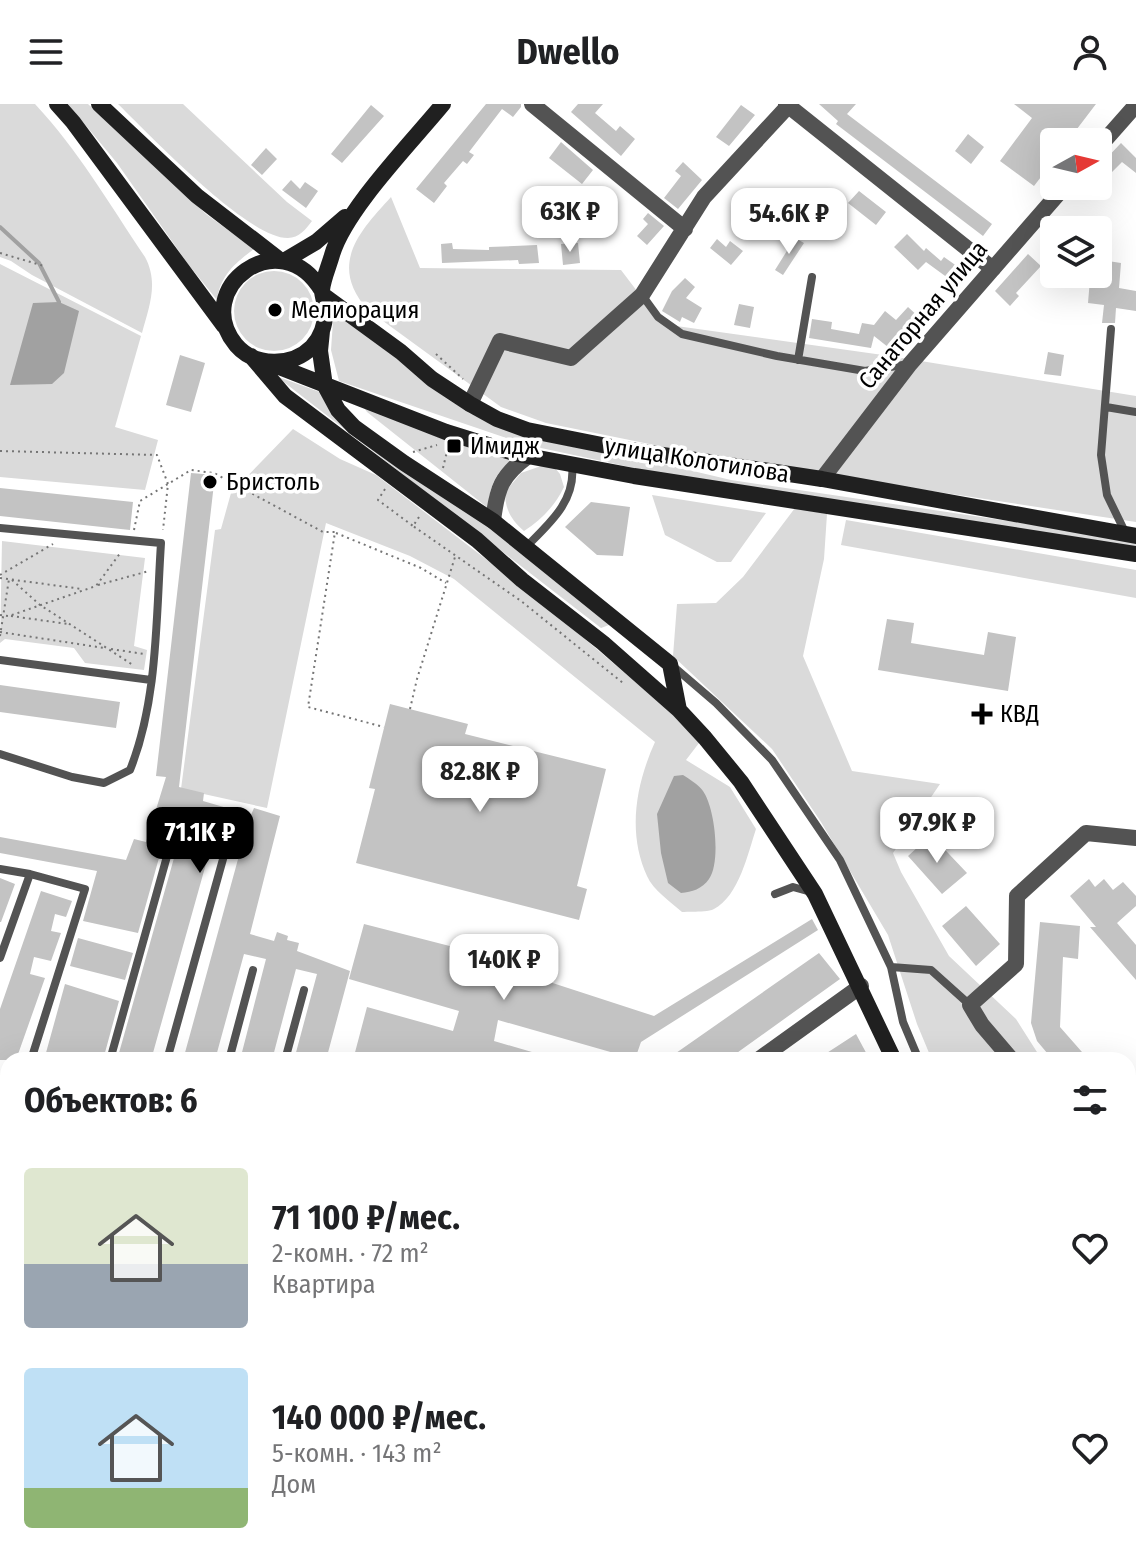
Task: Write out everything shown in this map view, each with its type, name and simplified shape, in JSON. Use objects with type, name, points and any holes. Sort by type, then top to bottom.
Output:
[{"type":"main road","name":"улица Колотилова","points":[[57,104],[92,147],[236,345],[258,359],[446,432],[528,456],[1136,554]]},
{"type":"main road","name":"улица Колотилова","points":[[99,104],[197,196],[282,261],[305,270],[322,293],[432,379],[470,404],[507,422],[565,438],[822,479],[1131,535]]},
{"type":"main road","points":[[443,104],[362,203],[341,233],[333,251],[322,293],[326,318],[320,351],[325,386],[338,410],[354,427],[493,521],[670,664],[679,710]]},
{"type":"main road","points":[[227,330],[224,313],[226,296],[234,280],[247,269],[263,262],[282,261],[316,242],[362,203]]},
{"type":"main road","points":[[258,359],[282,362],[298,357],[313,346],[322,331]]},
{"type":"main road","points":[[258,359],[285,396],[477,540],[679,710],[741,782],[815,894],[890,1052]]},
{"type":"street","points":[[532,104],[685,229]]},
{"type":"street","points":[[470,404],[500,341],[571,358],[642,295],[704,197],[788,105],[993,269]]},
{"type":"street","points":[[1112,132],[1136,105]]},
{"type":"street","name":"Санаторная улица","points":[[822,479],[910,364],[1053,200]]},
{"type":"street","points":[[493,521],[500,484],[510,469],[528,456]]},
{"type":"street","points":[[1005,1052],[970,1005],[1016,964],[1017,896],[1086,833],[1136,838]]},
{"type":"street","points":[[769,1052],[861,986]]},
{"type":"lane","points":[[798,360],[812,277]]},
{"type":"lane","points":[[642,295],[658,317],[682,334],[798,360],[865,371],[910,364]]},
{"type":"lane","points":[[1111,329],[1101,455],[1107,495],[1131,535]]},
{"type":"lane","points":[[1106,407],[1136,412]]},
{"type":"lane","points":[[526,547],[558,515],[571,492],[574,479],[572,464]]},
{"type":"lane","points":[[0,528],[161,543],[151,678],[139,747],[130,770],[104,783],[72,777],[0,754]]},
{"type":"lane","points":[[0,660],[151,678]]},
{"type":"lane","points":[[670,664],[716,703],[772,760],[840,860],[891,967],[903,1022],[916,1052]]},
{"type":"lane","points":[[112,1052],[178,817]]},
{"type":"lane","points":[[169,1052],[230,834]]},
{"type":"lane","points":[[0,869],[85,889],[34,1052]]},
{"type":"lane","points":[[0,958],[30,874]]},
{"type":"lane","points":[[775,894],[793,887],[815,894]]},
{"type":"lane","points":[[891,967],[931,970],[970,1005]]},
{"type":"lane","points":[[231,1052],[253,970]]},
{"type":"lane","points":[[287,1052],[304,990]]},
{"type":"path","points":[[0,253],[44,266]]},
{"type":"path","points":[[0,451],[157,455],[168,484],[161,543]]},
{"type":"path","points":[[228,480],[323,532],[335,532],[421,568],[447,583]]},
{"type":"path","points":[[335,532],[308,707],[384,727]]},
{"type":"path","points":[[0,576],[67,535]]},
{"type":"path","points":[[410,709],[456,557]]},
{"type":"path","points":[[96,586],[159,568]]},
{"type":"path","points":[[0,576],[85,590]]},
{"type":"path","points":[[10,580],[40,605],[151,678]]},
{"type":"path","points":[[10,580],[0,633],[153,656]]},
{"type":"path","points":[[9,616],[69,624]]},
{"type":"shaded area","points":[[0,104],[35,104],[79,159],[145,257],[152,286],[142,333],[0,257]]},
{"type":"shaded area","points":[[68,104],[88,104],[206,214],[254,249],[230,271],[221,284],[217,300],[117,163]]},
{"type":"shaded area","points":[[118,104],[183,104],[287,202],[312,221],[292,238],[270,234],[249,222],[199,182]]},
{"type":"shaded area","points":[[391,197],[420,268],[621,270],[662,324],[890,356],[1136,396],[1136,522],[669,448],[546,423],[501,407],[368,310],[356,294],[350,278],[352,250],[368,223]]},
{"type":"shaded area","points":[[0,264],[141,336],[115,427],[158,440],[145,490],[0,477]]},
{"type":"shaded area","points":[[274,271],[289,274],[302,283],[311,296],[314,311],[311,326],[302,339],[289,348],[274,351],[259,348],[246,339],[237,326],[234,311],[237,296],[246,283],[259,274]]},
{"type":"shaded area","points":[[59,302],[79,311],[64,373],[52,384],[10,385],[33,303]]},
{"type":"shaded area","points":[[334,307],[468,411],[617,453],[731,480],[1136,540],[1136,550],[695,481],[527,445],[339,381],[331,350]]},
{"type":"shaded area","points":[[276,376],[325,394],[606,616],[609,625],[601,628]]},
{"type":"shaded area","points":[[363,406],[511,461],[494,482],[488,508],[367,412]]},
{"type":"shaded area","points":[[293,429],[340,459],[376,475],[533,595],[679,719],[699,743],[686,760],[730,787],[756,829],[741,873],[723,903],[711,910],[682,912],[658,891],[647,876],[637,843],[636,809],[643,775],[655,742],[454,579],[410,556],[326,523],[267,808],[181,789],[215,530],[221,529],[231,493]]},
{"type":"shaded area","points":[[541,466],[554,467],[564,487],[547,512],[524,531],[510,514],[505,492],[521,473]]},
{"type":"shaded area","points":[[652,495],[766,513],[731,562],[717,562],[665,535]]},
{"type":"shaded area","points":[[795,508],[827,514],[824,559],[803,656],[852,771],[940,784],[893,853],[949,956],[1016,1019],[1037,1052],[929,1052],[888,935],[821,822],[772,749],[673,656],[677,604],[716,603],[743,577]]},
{"type":"shaded area","points":[[846,520],[1136,570],[1136,598],[841,545]]},
{"type":"shaded area","points":[[2,541],[145,558],[134,646],[147,650],[144,670],[85,663],[74,648],[5,639],[0,643]]},
{"type":"shaded area","points":[[683,775],[703,791],[707,799],[716,848],[709,879],[696,889],[681,893],[668,883],[657,814],[674,776]]},
{"type":"building","points":[[486,104],[521,104],[521,107],[513,117],[502,109],[469,152],[474,155],[467,164],[463,161],[444,183],[447,186],[434,203],[416,189]]},
{"type":"building","points":[[578,104],[603,104],[595,113],[616,131],[620,126],[635,139],[621,156],[571,112]]},
{"type":"building","points":[[819,104],[856,104],[847,114],[992,224],[983,236],[836,124],[838,121]]},
{"type":"building","points":[[1014,104],[1096,104],[1078,128],[1040,128],[1040,178],[1034,186],[1000,161],[1032,118]]},
{"type":"building","points":[[371,105],[384,116],[342,163],[331,154]]},
{"type":"building","points":[[741,105],[755,115],[729,146],[716,137]]},
{"type":"building","points":[[968,134],[984,147],[971,164],[955,151]]},
{"type":"building","points":[[561,142],[593,170],[582,184],[549,158]]},
{"type":"building","points":[[1121,143],[1136,158],[1136,173],[1122,162],[1112,172],[1112,152]]},
{"type":"building","points":[[266,148],[277,159],[262,175],[251,165]]},
{"type":"building","points":[[683,162],[702,180],[678,209],[664,198],[681,176],[675,171]]},
{"type":"building","points":[[291,180],[300,189],[305,182],[318,191],[306,208],[282,190]]},
{"type":"building","points":[[859,191],[886,212],[876,225],[848,203]]},
{"type":"building","points":[[648,213],[664,226],[647,245],[637,236],[648,224],[643,219]]},
{"type":"building","points":[[907,234],[924,251],[926,248],[941,261],[944,257],[961,269],[952,281],[926,262],[918,270],[894,247]]},
{"type":"building","points":[[795,238],[804,243],[783,275],[775,270]]},
{"type":"building","points":[[717,239],[726,247],[730,241],[743,251],[731,265],[710,248]]},
{"type":"building","points":[[452,243],[453,249],[489,250],[489,247],[537,245],[539,263],[519,264],[518,260],[442,263],[441,244]]},
{"type":"building","points":[[578,243],[580,263],[563,265],[561,244]]},
{"type":"building","points":[[1028,254],[1040,265],[1016,293],[1019,296],[1010,306],[995,291]]},
{"type":"building","points":[[1112,262],[1121,263],[1119,288],[1136,291],[1136,311],[1116,308],[1115,323],[1102,323],[1104,305],[1088,303],[1089,288],[1112,288]]},
{"type":"building","points":[[685,278],[695,287],[686,298],[702,308],[694,323],[682,317],[680,322],[662,311],[672,291]]},
{"type":"building","points":[[739,304],[754,307],[750,328],[734,325]]},
{"type":"building","points":[[908,307],[921,319],[893,351],[874,336],[871,348],[809,338],[812,319],[832,322],[831,329],[859,334],[862,323],[874,325],[885,311],[896,320]]},
{"type":"building","points":[[1048,352],[1064,355],[1061,376],[1044,374]]},
{"type":"building","points":[[180,355],[205,363],[191,412],[166,405]]},
{"type":"building","points":[[191,473],[215,475],[179,787],[204,793],[203,801],[251,815],[254,808],[280,816],[250,934],[274,941],[277,932],[288,936],[287,940],[299,943],[297,951],[350,971],[328,1052],[296,1052],[317,974],[296,969],[274,1052],[242,1052],[266,959],[244,954],[217,1052],[185,1052],[246,830],[218,821],[153,1052],[119,1052],[185,819],[183,813],[177,810],[171,815],[138,933],[83,921],[97,871],[0,853],[0,837],[126,860],[134,839],[146,842],[166,777],[156,776]]},
{"type":"building","points":[[0,488],[133,502],[130,530],[0,516]]},
{"type":"building","points":[[591,502],[630,507],[623,556],[597,555],[565,527]]},
{"type":"building","points":[[887,619],[914,623],[911,643],[984,655],[988,632],[1016,637],[1008,691],[878,670]]},
{"type":"building","points":[[0,685],[120,702],[116,728],[0,712]]},
{"type":"building","points":[[390,704],[468,724],[465,734],[606,769],[577,886],[587,889],[579,920],[356,863],[375,789],[369,788]]},
{"type":"building","points":[[931,835],[967,873],[942,894],[908,856]]},
{"type":"building","points":[[0,878],[15,884],[1,922],[0,922]]},
{"type":"building","points":[[1089,879],[1095,887],[1104,879],[1113,890],[1123,882],[1136,896],[1136,906],[1117,923],[1136,945],[1136,980],[1090,927],[1096,927],[1070,896]]},
{"type":"building","points":[[41,891],[72,901],[66,917],[55,914],[51,931],[61,933],[51,961],[34,957],[30,974],[45,978],[19,1052],[0,1052],[0,1009]]},
{"type":"building","points":[[966,906],[1000,944],[976,966],[942,926]]},
{"type":"building","points":[[812,919],[818,930],[641,1042],[637,1052],[610,1052],[498,1020],[494,1041],[532,1052],[355,1052],[367,1007],[453,1031],[459,1011],[349,979],[364,924],[528,966],[528,975],[654,1016]]},
{"type":"building","points":[[1040,922],[1080,926],[1078,959],[1063,957],[1060,1027],[1082,1052],[1046,1052],[1037,1041],[1031,1023]]},
{"type":"building","points":[[78,938],[133,953],[125,980],[70,966]]},
{"type":"building","points":[[819,953],[840,979],[738,1052],[677,1052]]},
{"type":"building","points":[[65,984],[119,1001],[105,1052],[46,1052]]},
{"type":"building","points":[[856,1034],[866,1052],[828,1052]]},
{"type":"waterway","points":[[0,227],[39,263],[59,302]]},
{"type":"place","name":"Мелиорация","points":[[275,310]]},
{"type":"place","name":"Имидж","points":[[454,446]]},
{"type":"place","name":"Бристоль","points":[[210,482]]},
{"type":"place","name":"КВД","points":[[982,714]]}]
